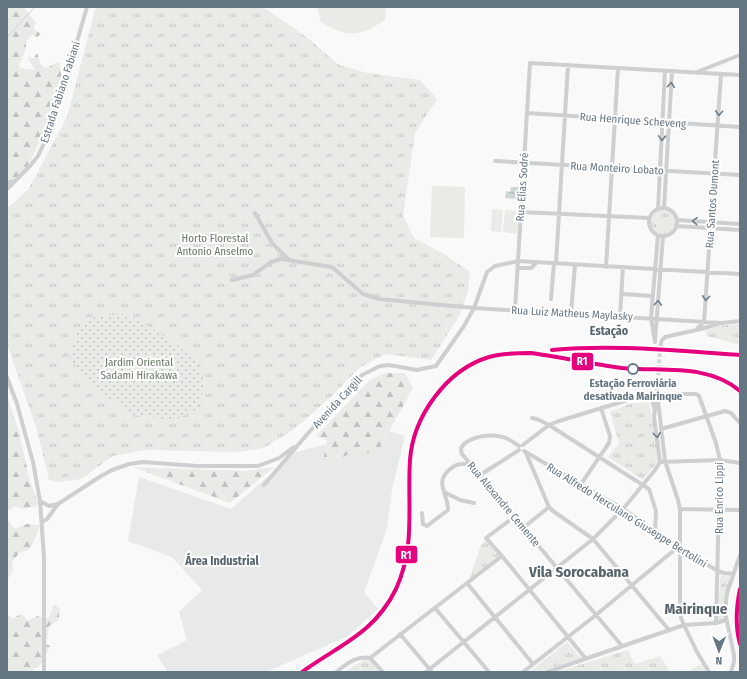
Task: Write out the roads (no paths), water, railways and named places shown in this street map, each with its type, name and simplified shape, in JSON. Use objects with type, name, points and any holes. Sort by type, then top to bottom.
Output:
[{"type":"street","name":"Estrada Fabiano Fabiani","points":[[7,189],[30,166],[38,156],[44,143],[60,100],[87,7]]},
{"type":"street","points":[[697,73],[740,55]]},
{"type":"street","name":"Rua Elias Sodré","points":[[515,310],[530,63],[568,65]]},
{"type":"street","points":[[551,299],[560,214],[568,65],[740,75]]},
{"type":"street","points":[[606,267],[618,68]]},
{"type":"street","points":[[658,209],[665,71]]},
{"type":"street","points":[[664,208],[672,71]]},
{"type":"street","name":"Rua Santos Dumont","points":[[704,322],[721,74]]},
{"type":"street","name":"Rua Henrique Scheveng","points":[[527,113],[740,127]]},
{"type":"street","name":"Rua Monteiro Lobato","points":[[495,161],[740,175]]},
{"type":"street","points":[[7,183],[16,181]]},
{"type":"street","points":[[664,208],[673,212],[677,220],[676,226],[671,233],[663,236],[658,235],[651,230],[649,218],[651,214],[658,209],[664,208]]},
{"type":"street","points":[[521,212],[649,218]]},
{"type":"street","points":[[255,213],[272,243],[289,260]]},
{"type":"street","points":[[677,220],[740,224]]},
{"type":"street","points":[[676,226],[740,230]]},
{"type":"street","points":[[658,235],[651,318],[655,342],[663,236]]},
{"type":"street","name":"Rua Luiz Matheus Maylasky","points":[[232,280],[253,275],[276,260],[289,260],[332,267],[363,294],[379,299],[474,308],[704,322],[740,321]]},
{"type":"street","points":[[518,260],[606,267],[740,274]]},
{"type":"street","name":"Avenida Cargill","points":[[264,486],[310,431],[356,381],[368,371],[384,366],[417,370],[436,366],[464,326],[474,308],[487,272],[495,266],[518,260]]},
{"type":"street","points":[[518,268],[533,268],[537,262]]},
{"type":"street","points":[[571,313],[575,265]]},
{"type":"street","points":[[620,316],[623,267]]},
{"type":"street","points":[[622,294],[653,296]]},
{"type":"street","points":[[696,330],[704,322]]},
{"type":"street","points":[[660,346],[665,337],[711,327],[722,322]]},
{"type":"street","points":[[7,377],[17,404],[34,462],[40,501],[44,557],[44,672]]},
{"type":"street","points":[[654,408],[658,381]]},
{"type":"street","points":[[480,475],[522,449],[549,425],[651,393],[660,462]]},
{"type":"street","points":[[657,393],[665,461],[680,509],[680,600],[684,625],[697,652],[709,672]]},
{"type":"street","name":"Rua Enrico Lippi","points":[[657,393],[696,394],[699,396],[716,442],[720,460],[716,623]]},
{"type":"street","points":[[581,484],[609,443],[610,439],[601,408]]},
{"type":"street","points":[[661,429],[706,416],[728,412],[740,423]]},
{"type":"street","points":[[532,418],[549,425],[649,489],[656,511],[656,533]]},
{"type":"street","points":[[42,522],[47,519],[58,504],[101,476],[129,464],[143,462],[197,466],[258,466],[279,458],[290,451],[310,431]]},
{"type":"street","name":"Rua Alfredo Herculano Giuseppe Bertolini","points":[[462,454],[461,446],[471,439],[489,435],[508,438],[522,449],[581,484],[679,548],[718,571],[733,574]]},
{"type":"street","points":[[522,449],[549,507],[553,512],[592,539],[669,630]]},
{"type":"street","name":"Rua Alexandre Cemente","points":[[462,454],[622,646]]},
{"type":"street","points":[[400,634],[429,671],[592,539],[622,510],[660,462],[720,460],[740,463]]},
{"type":"street","points":[[422,513],[424,526],[427,526],[445,514],[448,510],[448,506],[443,491],[443,477],[454,466],[464,464],[473,467]]},
{"type":"street","points":[[443,491],[460,500],[474,503]]},
{"type":"street","points":[[40,501],[46,505],[58,504]]},
{"type":"street","points":[[523,528],[549,507]]},
{"type":"street","points":[[680,509],[740,510]]},
{"type":"street","points":[[514,517],[486,538],[586,659]]},
{"type":"street","points":[[523,672],[679,548]]},
{"type":"street","points":[[730,672],[734,662],[734,655],[725,612],[727,593],[740,555]]},
{"type":"street","points":[[370,658],[502,556]]},
{"type":"street","points":[[467,582],[533,664]]},
{"type":"street","points":[[435,608],[489,672]]},
{"type":"street","points":[[547,672],[684,625],[716,623],[726,620]]},
{"type":"street","points":[[336,672],[357,658],[365,657],[370,658],[383,672]]},
{"type":"water","points":[[519,187],[517,199],[505,198],[506,191],[510,192],[510,188]]},
{"type":"waterway","points":[[7,37],[35,7]]},
{"type":"tunnel","points":[[658,381],[660,347]]},
{"type":"place","name":"Estação Ferroviária desativada Mairinque","points":[[633,369]]},
{"type":"district","name":"Estação","points":[[609,331]]},
{"type":"district","name":"Área Industrial","points":[[222,561]]},
{"type":"district","name":"Vila Sorocabana","points":[[579,572]]},
{"type":"district","name":"Mairinque","points":[[696,609]]},
{"type":"park label","name":"Horto Florestal Antonio Anselmo","points":[[215,244]]},
{"type":"park label","name":"Jardim Oriental Sadami Hirakawa","points":[[139,368]]}]
